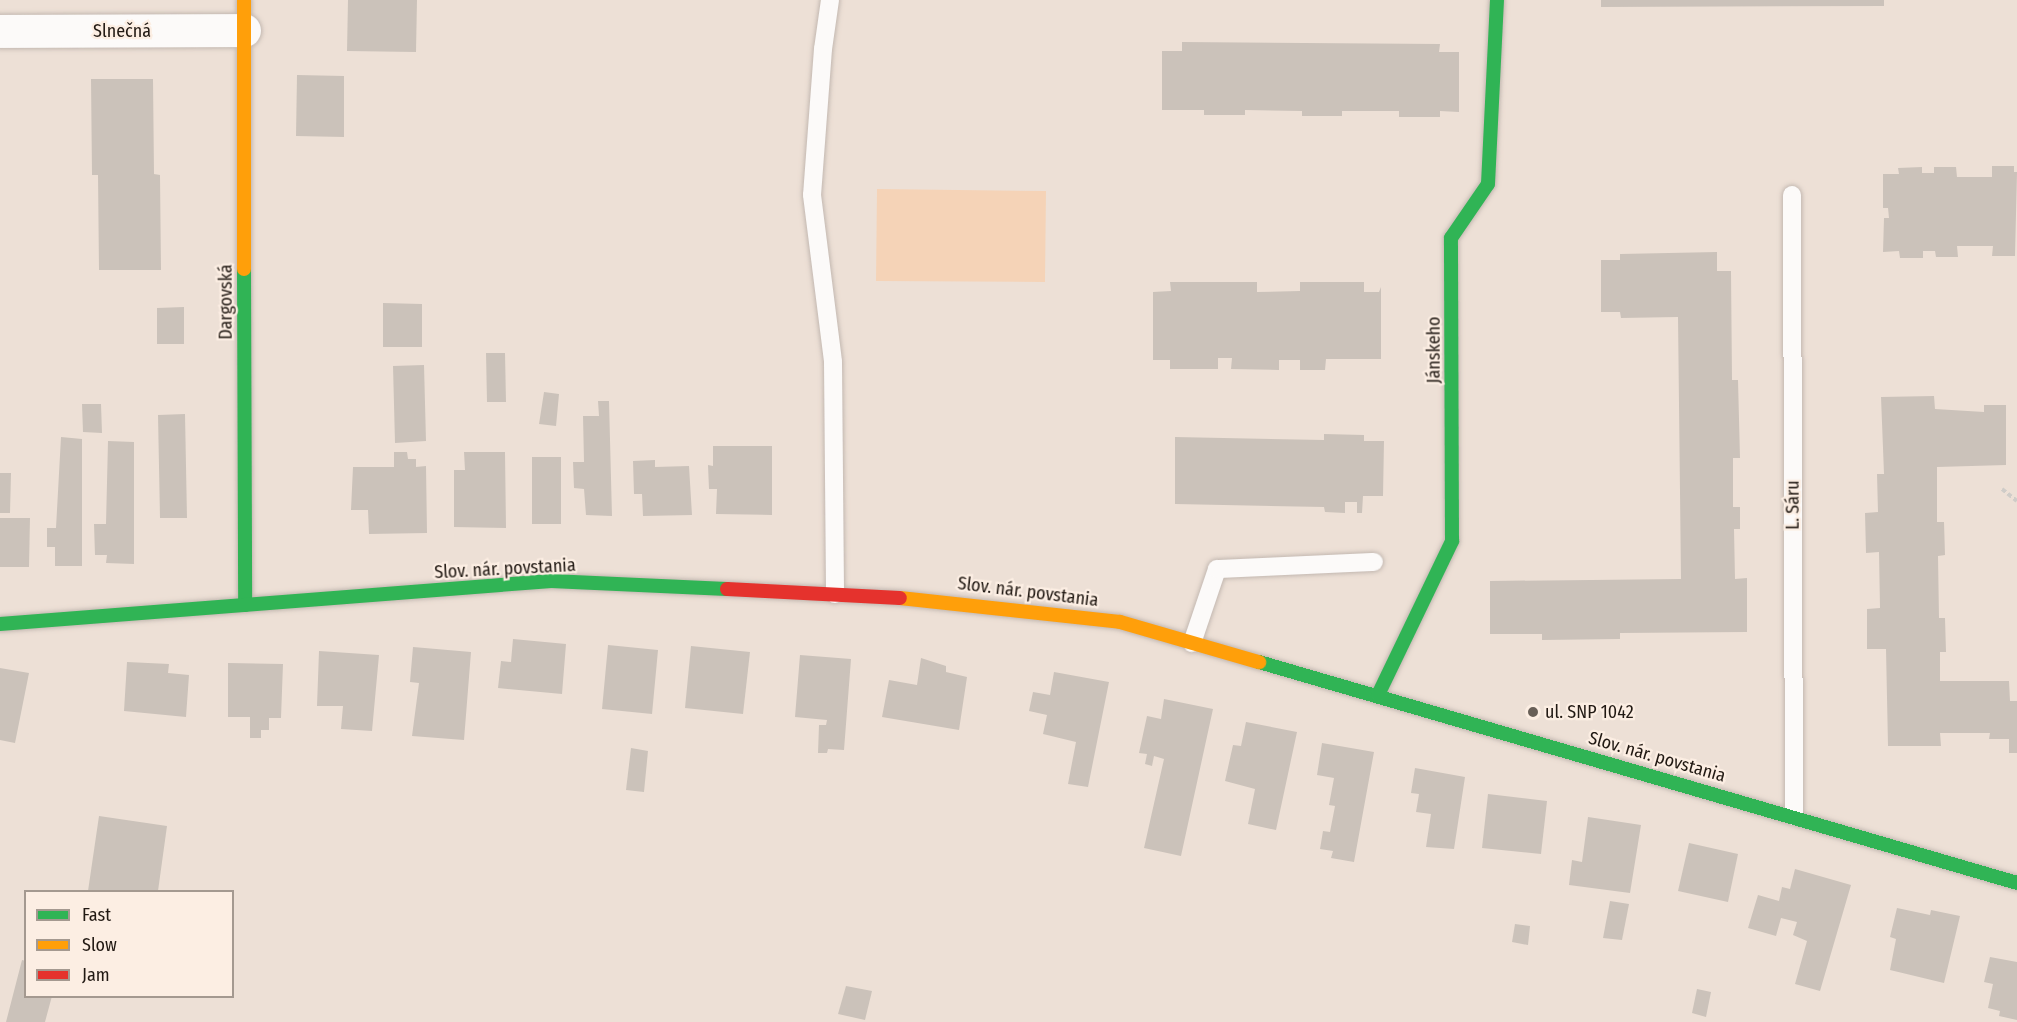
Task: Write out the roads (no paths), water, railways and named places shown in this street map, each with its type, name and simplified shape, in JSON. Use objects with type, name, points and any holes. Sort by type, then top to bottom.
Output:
[{"type":"street","name":"Jánskeho","points":[[1378,695],[1452,541],[1451,238],[1488,184],[1497,0]]},
{"type":"street","name":"Slnečná","points":[[0,31],[244,15]]},
{"type":"street","name":"Dargovská","points":[[244,15],[245,605]]},
{"type":"street","name":"Slov. nár. povstania","points":[[0,624],[551,581],[929,598],[1120,621],[2017,883]]},
{"type":"lane","points":[[830,0],[823,49],[812,195],[833,362],[835,594]]},
{"type":"lane","name":"L. Sáru","points":[[1792,195],[1794,816]]},
{"type":"lane","points":[[1192,643],[1217,569],[1374,562]]},
{"type":"place","name":"ul. SNP 1042","points":[[1533,712]]}]
